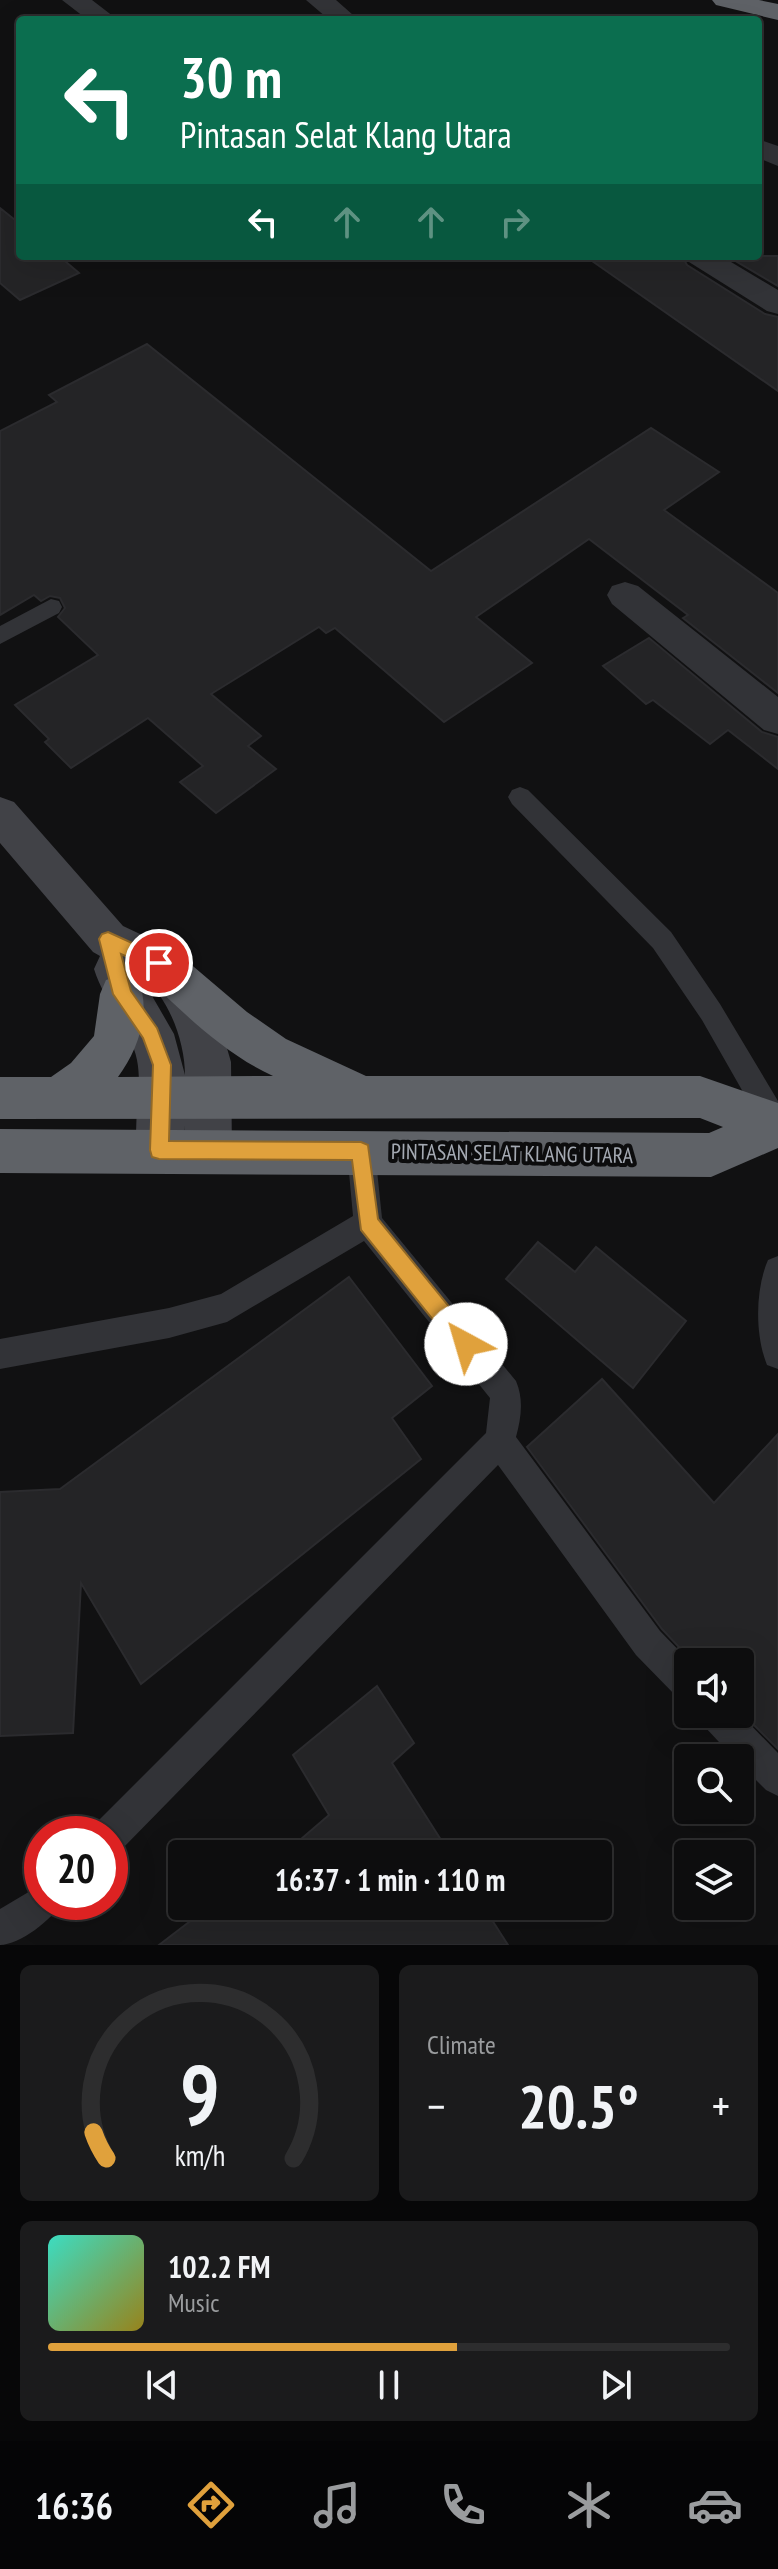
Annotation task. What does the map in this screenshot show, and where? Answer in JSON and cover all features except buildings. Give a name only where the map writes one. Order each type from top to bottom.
[{"type":"highway","points":[[725,0],[778,12]]},
{"type":"highway","points":[[159,963],[231,1026],[270,1053],[364,1095]]},
{"type":"highway","points":[[59,1097],[86,1081],[109,1056],[123,1016],[122,994]]},
{"type":"highway","points":[[0,1098],[364,1095],[700,1097],[777,1125]]},
{"type":"highway","name":"PINTASAN SELAT KLANG UTARA","points":[[0,1151],[711,1155],[777,1125]]},
{"type":"street","points":[[75,0],[99,16]]},
{"type":"street","points":[[319,0],[339,16]]},
{"type":"street","points":[[706,260],[778,304]]},
{"type":"street","points":[[625,595],[778,719]]},
{"type":"street","points":[[0,814],[108,939],[159,963],[184,998],[198,1024],[208,1062],[208,1152]]},
{"type":"street","points":[[108,939],[122,994],[151,1034],[162,1065],[159,1150]]},
{"type":"lane","points":[[0,636],[51,607]]},
{"type":"lane","points":[[520,797],[662,940],[711,1012],[777,1125]]},
{"type":"lane","points":[[128,1817],[500,1441],[506,1414],[505,1392],[368,1223],[361,1151]]},
{"type":"lane","points":[[0,1354],[169,1323],[227,1307],[368,1223]]},
{"type":"lane","points":[[778,1270],[775,1279],[778,1354]]},
{"type":"lane","points":[[500,1441],[648,1643],[674,1670]]},
{"type":"lane","points":[[730,1728],[778,1778]]},
{"type":"lane","points":[[0,1930],[24,1914]]},
{"type":"route","points":[[159,963],[108,939],[122,994],[151,1034],[162,1065],[159,1150],[361,1151],[368,1223],[466,1344]]}]
